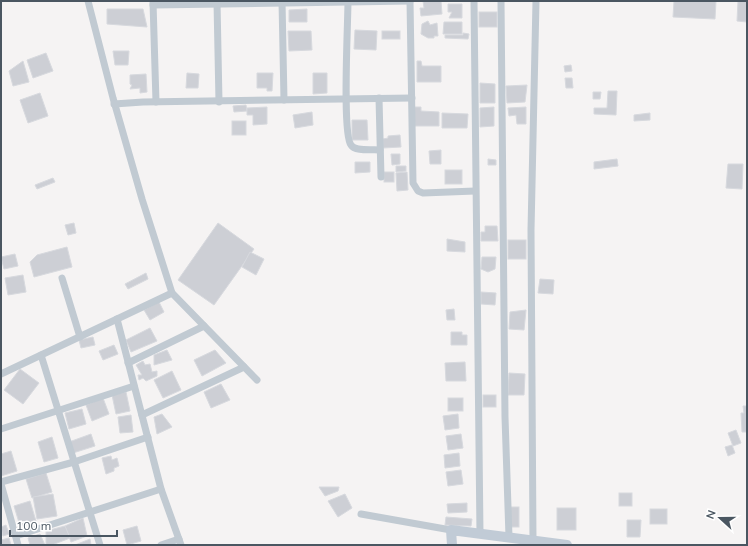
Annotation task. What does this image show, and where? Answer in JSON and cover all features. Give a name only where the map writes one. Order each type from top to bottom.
[{"type":"street","points":[[88,1],[114,104],[172,293],[257,380]]},
{"type":"street","points":[[156,102],[153,3],[410,1],[413,168],[415,188],[423,193],[475,192]]},
{"type":"street","points":[[474,1],[480,534]]},
{"type":"street","points":[[501,1],[505,417],[509,537]]},
{"type":"street","points":[[533,540],[531,238],[536,1]]},
{"type":"street","points":[[282,2],[284,100]]},
{"type":"street","points":[[348,2],[346,99],[348,138],[350,145],[354,148],[380,150]]},
{"type":"street","points":[[217,3],[219,102]]},
{"type":"street","points":[[379,98],[381,177]]},
{"type":"street","points":[[114,104],[412,98]]},
{"type":"street","points":[[62,278],[80,337]]},
{"type":"street","points":[[1,374],[172,293]]},
{"type":"street","points":[[117,319],[161,489],[180,542],[161,545]]},
{"type":"street","points":[[128,363],[204,326]]},
{"type":"street","points":[[41,356],[100,545]]},
{"type":"street","points":[[142,415],[244,367]]},
{"type":"street","points":[[1,428],[134,386]]},
{"type":"street","points":[[18,545],[1,483],[74,462],[148,437]]},
{"type":"street","points":[[16,536],[161,489]]},
{"type":"street","points":[[361,514],[452,530],[567,545]]},
{"type":"street","points":[[452,530],[452,545]]},
{"type":"building","points":[[423,1],[441,1],[442,14],[421,16],[420,8],[424,8]]},
{"type":"building","points":[[674,1],[716,1],[715,19],[673,17]]},
{"type":"building","points":[[738,1],[747,1],[747,22],[737,21]]},
{"type":"building","points":[[448,4],[462,4],[462,18],[449,18],[452,12],[448,12]]},
{"type":"building","points":[[107,9],[143,9],[147,27],[107,24]]},
{"type":"building","points":[[307,9],[307,22],[289,22],[289,10]]},
{"type":"building","points":[[479,12],[497,12],[497,27],[479,27]]},
{"type":"building","points":[[428,21],[430,25],[437,23],[438,36],[434,36],[434,38],[428,38],[421,34],[422,24]]},
{"type":"building","points":[[444,22],[462,22],[462,34],[443,34]]},
{"type":"building","points":[[355,30],[377,31],[376,50],[354,49]]},
{"type":"building","points":[[288,31],[311,31],[312,50],[289,51]]},
{"type":"building","points":[[382,31],[400,31],[400,39],[382,39]]},
{"type":"building","points":[[463,33],[469,34],[468,39],[445,38],[445,35],[463,35]]},
{"type":"building","points":[[113,51],[129,51],[128,65],[115,65]]},
{"type":"building","points":[[46,53],[53,71],[33,78],[27,60]]},
{"type":"building","points":[[23,61],[29,82],[13,86],[9,71]]},
{"type":"building","points":[[417,61],[421,61],[422,66],[441,66],[441,82],[417,82]]},
{"type":"building","points":[[571,65],[572,71],[565,72],[564,66]]},
{"type":"building","points":[[187,73],[199,74],[198,88],[186,88]]},
{"type":"building","points":[[257,73],[273,73],[272,91],[267,91],[267,88],[257,88]]},
{"type":"building","points":[[313,73],[327,73],[327,93],[313,94]]},
{"type":"building","points":[[146,74],[147,92],[140,93],[140,88],[130,89],[132,85],[130,84],[130,75]]},
{"type":"building","points":[[565,78],[572,78],[573,88],[566,88]]},
{"type":"building","points":[[480,83],[495,84],[495,103],[480,103]]},
{"type":"building","points":[[527,85],[525,102],[507,103],[506,86]]},
{"type":"building","points":[[608,91],[617,91],[616,115],[594,114],[594,108],[607,108]]},
{"type":"building","points":[[593,92],[601,92],[600,99],[593,99]]},
{"type":"building","points":[[40,93],[48,116],[28,123],[20,100]]},
{"type":"building","points":[[246,105],[247,111],[234,112],[233,106]]},
{"type":"building","points":[[267,107],[267,124],[253,125],[253,115],[247,115],[247,108]]},
{"type":"building","points":[[414,107],[421,107],[421,111],[439,112],[439,126],[413,126]]},
{"type":"building","points":[[494,107],[494,126],[480,127],[480,108]]},
{"type":"building","points":[[526,107],[526,124],[517,124],[516,115],[509,116],[508,108]]},
{"type":"building","points":[[312,112],[313,125],[295,128],[293,115]]},
{"type":"building","points":[[442,113],[468,114],[467,128],[442,128]]},
{"type":"building","points":[[650,113],[650,120],[634,121],[634,115]]},
{"type":"building","points":[[352,120],[367,120],[368,140],[352,140]]},
{"type":"building","points":[[232,121],[246,121],[246,135],[232,135]]},
{"type":"building","points":[[400,135],[401,147],[383,148],[383,139],[388,138],[388,136]]},
{"type":"building","points":[[441,150],[441,164],[430,164],[429,151]]},
{"type":"building","points":[[391,154],[400,154],[400,164],[392,165]]},
{"type":"building","points":[[488,159],[496,160],[496,165],[488,165]]},
{"type":"building","points":[[617,159],[618,166],[594,169],[594,162]]},
{"type":"building","points":[[355,162],[370,162],[370,172],[355,173]]},
{"type":"building","points":[[728,164],[743,164],[742,189],[726,188]]},
{"type":"building","points":[[396,166],[406,166],[406,171],[396,172]]},
{"type":"building","points":[[445,170],[462,170],[462,184],[445,184]]},
{"type":"building","points":[[384,172],[394,172],[394,182],[384,182]]},
{"type":"building","points":[[407,172],[408,190],[397,191],[396,173]]},
{"type":"building","points":[[53,178],[55,182],[37,189],[35,185]]},
{"type":"building","points":[[74,223],[76,233],[68,235],[65,225]]},
{"type":"building","points":[[218,223],[254,249],[214,305],[178,280]]},
{"type":"building","points":[[485,226],[497,226],[498,241],[481,241],[481,232],[485,232]]},
{"type":"building","points":[[447,239],[465,242],[465,252],[447,251]]},
{"type":"building","points":[[508,240],[526,240],[526,259],[508,259]]},
{"type":"building","points":[[67,247],[72,267],[34,277],[30,262],[37,255]]},
{"type":"building","points":[[250,252],[264,259],[256,275],[242,267]]},
{"type":"building","points":[[15,254],[18,266],[4,269],[1,257]]},
{"type":"building","points":[[482,257],[496,257],[495,269],[488,272],[481,269]]},
{"type":"building","points":[[146,273],[148,279],[128,289],[125,284]]},
{"type":"building","points":[[23,275],[26,292],[8,295],[5,278]]},
{"type":"building","points":[[540,279],[554,280],[553,294],[538,293]]},
{"type":"building","points":[[481,292],[496,293],[495,305],[481,304]]},
{"type":"building","points":[[159,302],[164,312],[150,320],[144,310]]},
{"type":"building","points":[[454,309],[455,320],[447,320],[446,310]]},
{"type":"building","points":[[526,310],[524,330],[509,329],[510,312]]},
{"type":"building","points":[[150,328],[157,341],[131,352],[126,340]]},
{"type":"building","points":[[451,332],[462,332],[462,335],[467,335],[467,345],[451,345]]},
{"type":"building","points":[[93,337],[95,345],[81,348],[79,340]]},
{"type":"building","points":[[114,345],[118,354],[103,360],[99,351]]},
{"type":"building","points":[[167,350],[172,360],[154,365],[154,355]]},
{"type":"building","points":[[215,350],[226,363],[202,376],[194,360]]},
{"type":"building","points":[[143,361],[145,365],[150,364],[152,372],[157,371],[157,376],[146,381],[143,378],[139,380],[138,375],[142,375],[136,365]]},
{"type":"building","points":[[465,362],[466,381],[446,381],[445,363]]},
{"type":"building","points":[[20,369],[39,383],[23,404],[4,390]]},
{"type":"building","points":[[172,371],[181,390],[163,398],[154,380]]},
{"type":"building","points":[[509,373],[525,374],[524,395],[508,395]]},
{"type":"building","points":[[221,384],[230,400],[211,408],[204,392]]},
{"type":"building","points":[[126,392],[130,411],[116,414],[112,395]]},
{"type":"building","points":[[483,395],[496,395],[496,407],[483,407]]},
{"type":"building","points":[[103,398],[109,414],[92,421],[86,405]]},
{"type":"building","points":[[448,398],[463,398],[463,411],[448,411]]},
{"type":"building","points":[[743,406],[747,406],[747,432],[742,432],[741,413],[744,413]]},
{"type":"building","points":[[82,409],[86,424],[69,429],[65,413]]},
{"type":"building","points":[[162,414],[172,427],[157,434],[154,417]]},
{"type":"building","points":[[458,414],[459,428],[445,430],[443,416]]},
{"type":"building","points":[[131,415],[133,432],[120,433],[118,417]]},
{"type":"building","points":[[736,430],[741,443],[733,446],[728,433]]},
{"type":"building","points":[[91,434],[95,446],[73,453],[69,442]]},
{"type":"building","points":[[461,434],[463,448],[448,450],[446,436]]},
{"type":"building","points":[[52,437],[58,458],[44,462],[38,442]]},
{"type":"building","points":[[732,445],[735,453],[728,456],[725,447]]},
{"type":"building","points":[[11,451],[17,471],[1,476],[1,454]]},
{"type":"building","points":[[459,453],[460,466],[445,468],[444,455]]},
{"type":"building","points":[[111,456],[112,460],[117,458],[119,466],[114,468],[114,471],[106,474],[102,458]]},
{"type":"building","points":[[461,470],[463,484],[448,486],[446,472]]},
{"type":"building","points":[[46,473],[52,492],[32,498],[26,479]]},
{"type":"building","points":[[319,487],[339,487],[338,491],[325,496]]},
{"type":"building","points":[[619,493],[632,493],[632,506],[619,506]]},
{"type":"building","points":[[53,494],[57,516],[37,519],[33,497]]},
{"type":"building","points":[[345,494],[352,508],[338,517],[328,501]]},
{"type":"building","points":[[30,501],[36,521],[20,526],[14,506]]},
{"type":"building","points":[[467,503],[467,512],[448,513],[447,504]]},
{"type":"building","points":[[510,507],[519,507],[519,527],[510,527]]},
{"type":"building","points":[[557,508],[576,508],[576,530],[557,530]]},
{"type":"building","points":[[650,509],[667,509],[667,524],[650,524]]},
{"type":"building","points":[[446,517],[472,519],[471,526],[445,525]]},
{"type":"building","points":[[83,518],[87,536],[71,542],[65,526]]},
{"type":"building","points":[[627,520],[641,520],[640,537],[627,537]]},
{"type":"building","points":[[6,525],[9,534],[3,536],[1,527]]},
{"type":"building","points":[[65,526],[70,538],[52,545],[46,545],[46,531]]},
{"type":"building","points":[[137,526],[141,541],[127,545],[123,530]]},
{"type":"building","points":[[40,534],[45,545],[30,545],[28,538]]},
{"type":"building","points":[[9,538],[11,545],[1,545],[1,540]]},
{"type":"building","points":[[90,539],[91,545],[75,545]]}]
